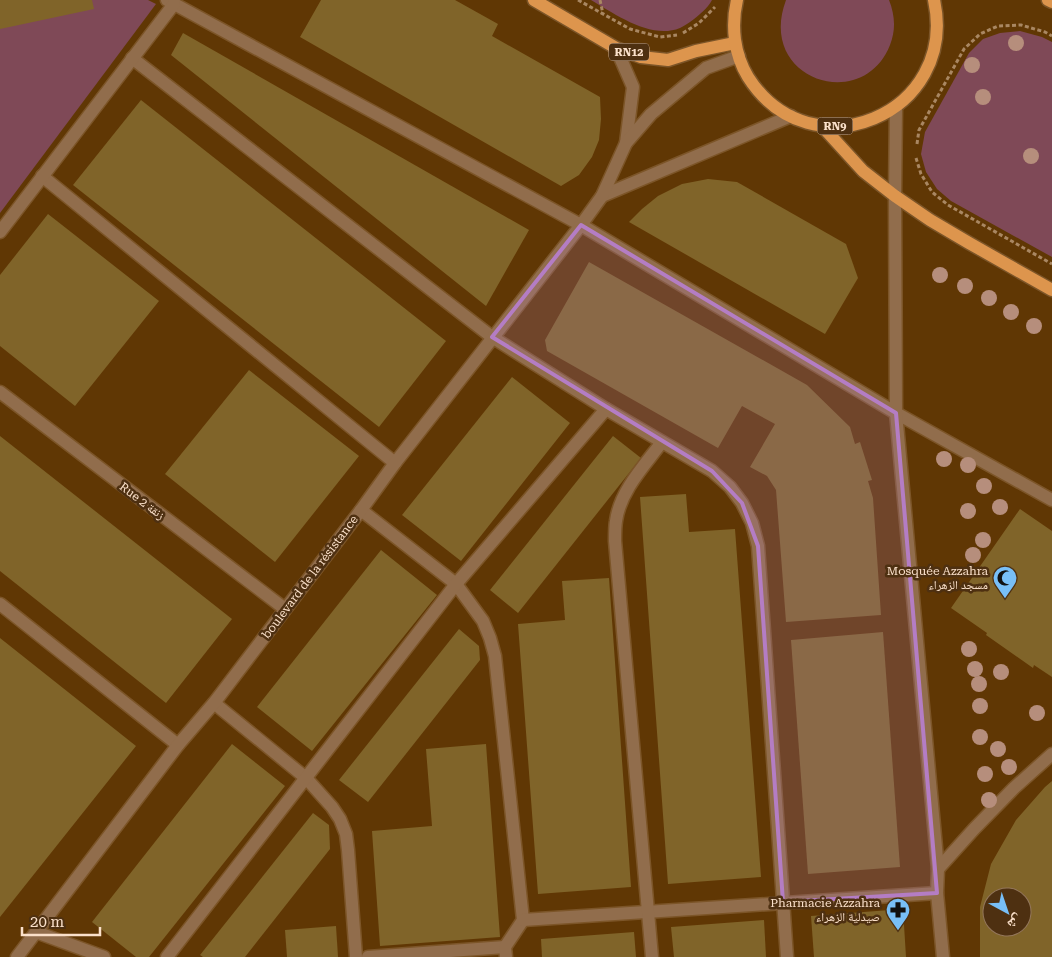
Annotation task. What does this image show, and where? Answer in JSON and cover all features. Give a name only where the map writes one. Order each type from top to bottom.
[{"type":"main road","name":"RN12","points":[[534,0],[616,48],[641,56],[668,60],[696,51],[735,43]]},
{"type":"main road","name":"RN9","points":[[736,0],[734,18],[735,43],[745,72],[770,103],[791,116],[821,126],[844,126],[875,118],[896,106],[908,96],[930,64],[938,25],[934,0]]},
{"type":"main road","points":[[1048,0],[1052,2]]},
{"type":"main road","name":"RN9","points":[[821,126],[863,171],[895,196],[968,243],[1052,290]]},
{"type":"street","points":[[0,232],[132,58],[171,2],[581,225],[896,413],[1052,500]]},
{"type":"street","points":[[616,48],[633,87],[626,143]]},
{"type":"street","points":[[626,143],[650,114],[706,68],[739,56]]},
{"type":"street","points":[[132,58],[492,337],[606,409],[712,471],[730,487],[742,503],[752,523],[758,546],[787,957]]},
{"type":"street","points":[[896,106],[896,413],[938,869],[937,893],[943,957]]},
{"type":"street","points":[[602,196],[791,116]]},
{"type":"street","name":"boulevard de la résistance","points":[[17,957],[178,745],[214,703],[361,510],[394,463],[581,225],[602,196],[626,143]]},
{"type":"street","points":[[42,176],[394,463]]},
{"type":"street","name":"Rue 2 زنقة","points":[[0,392],[285,609]]},
{"type":"street","points":[[167,957],[456,584],[606,409]]},
{"type":"street","points":[[652,957],[615,541],[616,521],[621,502],[631,484],[662,442]]},
{"type":"street","points":[[361,510],[456,584],[483,621],[490,638],[495,656],[523,920],[505,952],[368,957]]},
{"type":"street","points":[[0,604],[178,745]]},
{"type":"street","points":[[214,703],[306,778],[332,807],[340,820],[346,834],[348,850],[356,957]]},
{"type":"street","points":[[938,869],[1014,788],[1052,754]]},
{"type":"street","points":[[523,920],[937,893]]},
{"type":"street","points":[[36,932],[104,957]]},
{"type":"path","points":[[578,0],[630,29],[660,37],[682,34],[699,23],[719,0]]},
{"type":"path","points":[[600,0],[603,14]]},
{"type":"path","points":[[917,146],[919,130],[964,49],[980,34],[998,26],[1021,25],[1052,36]]},
{"type":"path","points":[[915,154],[921,174],[932,192],[942,201],[1052,264]]},
{"type":"highlighted area","points":[[581,225],[896,413],[937,893],[783,902],[758,546],[742,503],[712,471],[492,337]]},
{"type":"shaded area","points":[[0,0],[148,0],[156,4],[0,213]]},
{"type":"shaded area","points":[[591,0],[712,0],[699,15],[680,28],[669,31],[657,31],[634,24]]},
{"type":"shaded area","points":[[786,0],[889,0],[894,22],[890,45],[877,66],[858,78],[837,82],[817,78],[799,68],[786,50],[781,28]]},
{"type":"shaded area","points":[[1020,31],[1052,42],[1052,257],[951,201],[937,189],[926,172],[921,154],[925,132],[969,53],[983,39],[1000,33]]},
{"type":"building","points":[[0,0],[92,0],[94,9],[0,29]]},
{"type":"building","points":[[321,0],[455,0],[498,24],[492,36],[600,97],[601,119],[599,140],[592,157],[579,175],[561,186],[300,37]]},
{"type":"building","points":[[183,33],[529,230],[486,306],[171,55]]},
{"type":"building","points":[[141,100],[446,341],[379,427],[73,185]]},
{"type":"building","points":[[708,179],[737,182],[846,244],[858,278],[825,334],[629,222],[658,196],[682,184]]},
{"type":"building","points":[[48,214],[159,301],[75,406],[0,346],[0,275]]},
{"type":"building","points":[[589,262],[807,385],[850,427],[855,444],[860,442],[872,480],[868,481],[873,498],[881,615],[786,622],[776,490],[767,476],[750,467],[775,424],[742,406],[718,448],[547,351],[545,340]]},
{"type":"building","points":[[249,370],[359,456],[275,562],[165,474]]},
{"type":"building","points":[[512,377],[570,423],[461,561],[402,515]]},
{"type":"building","points":[[0,436],[232,619],[166,703],[0,571]]},
{"type":"building","points":[[613,436],[641,458],[518,613],[490,590]]},
{"type":"building","points":[[686,494],[689,532],[735,529],[761,877],[668,884],[640,497]]},
{"type":"building","name":"Mosquée Azzahra مسجد الزهراء","points":[[1020,509],[1052,531],[1052,677],[1034,665],[1033,668],[951,608]]},
{"type":"building","points":[[381,550],[437,595],[312,751],[257,707]]},
{"type":"building","points":[[609,578],[631,887],[538,894],[518,624],[565,620],[562,581]]},
{"type":"building","points":[[459,629],[479,646],[480,660],[368,802],[339,780]]},
{"type":"building","points":[[883,632],[900,867],[808,874],[791,640]]},
{"type":"building","points":[[0,638],[136,746],[0,917]]},
{"type":"building","points":[[232,744],[285,786],[149,957],[136,957],[92,922]]},
{"type":"building","points":[[486,744],[500,937],[380,946],[372,831],[432,826],[426,749]]},
{"type":"building","points":[[1052,781],[1052,957],[980,957],[980,907],[982,899],[982,937],[1032,937],[1032,887],[985,887],[991,864],[1016,820]]},
{"type":"building","points":[[313,813],[329,825],[330,849],[245,957],[203,957],[200,955]]},
{"type":"building","points":[[903,909],[906,957],[814,957],[811,916]]},
{"type":"building","points":[[764,920],[766,957],[674,957],[671,927]]},
{"type":"building","points":[[336,926],[338,957],[287,957],[285,930]]},
{"type":"building","points":[[634,932],[636,957],[542,957],[541,939]]},
{"type":"place","name":"Mosquée Azzahra مسجد الزهراء","points":[[1005,599]]},
{"type":"place","name":"Pharmacie Azzahra صيدلية الزهراء","points":[[898,931]]}]
